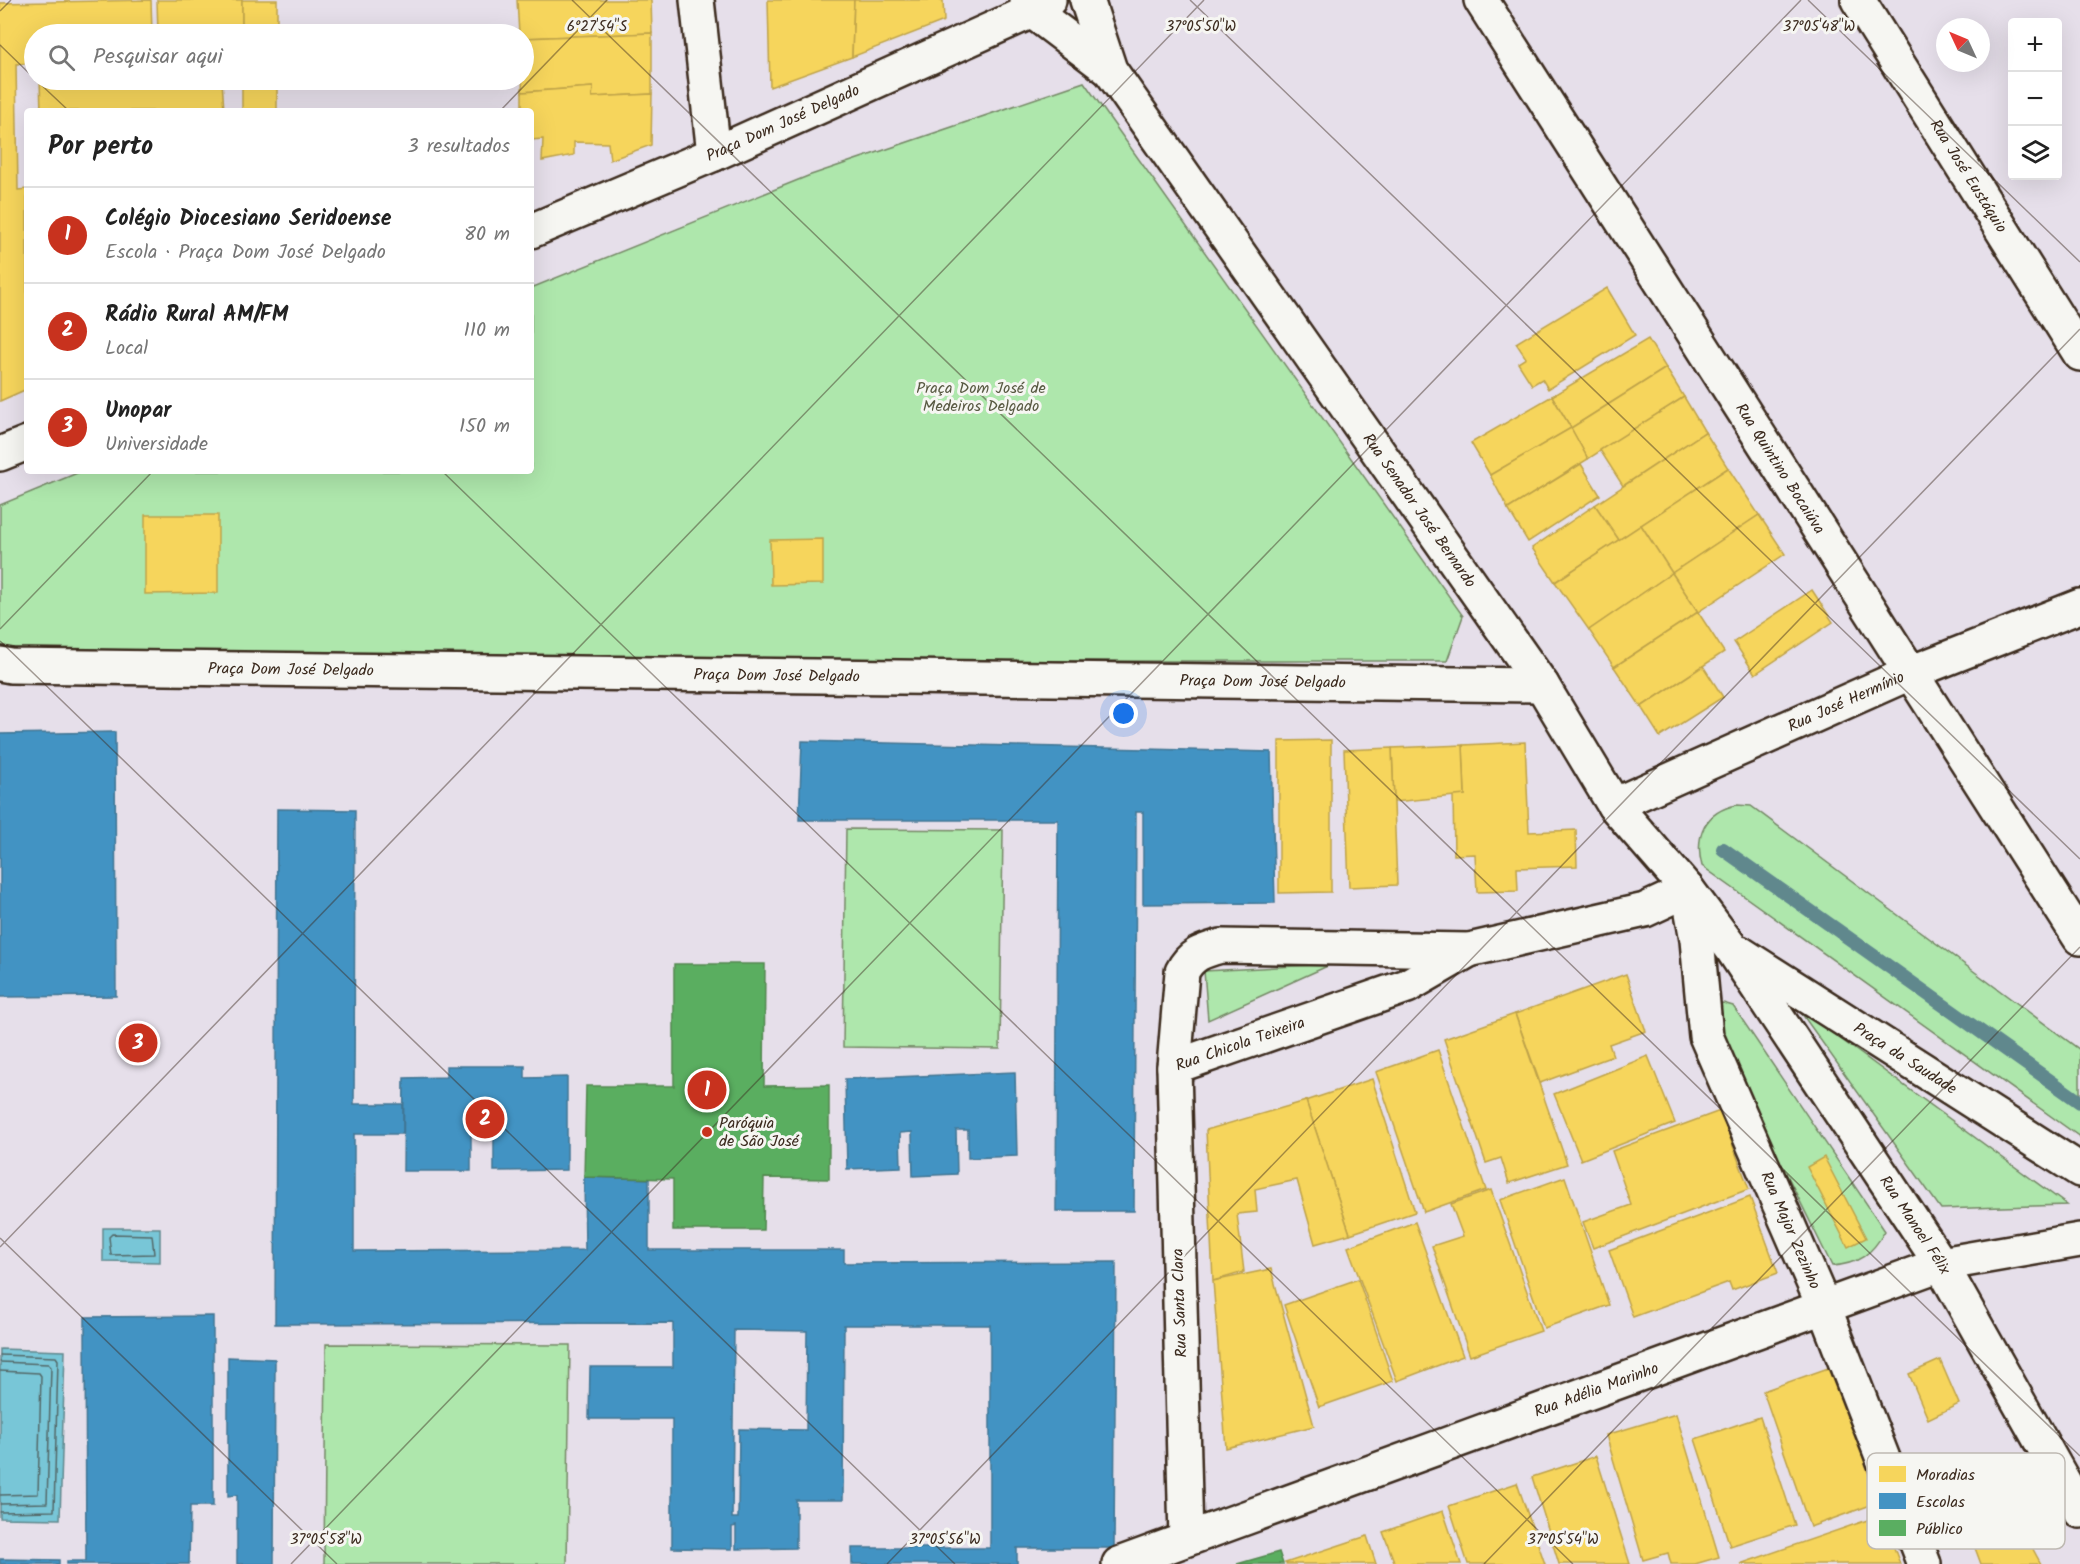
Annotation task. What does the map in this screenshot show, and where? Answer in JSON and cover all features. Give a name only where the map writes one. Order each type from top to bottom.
[{"type":"street","points":[[697,0],[714,154]]},
{"type":"street","name":"Rua Senador José Bernardo","points":[[1087,0],[1110,70]]},
{"type":"street","name":"Rua Quintino Bocaiúva","points":[[1481,0],[2080,938]]},
{"type":"street","name":"Rua José Eustáquio","points":[[1858,0],[2077,334]]},
{"type":"street","name":"Praça Dom José Delgado","points":[[534,230],[714,154],[1036,4]]},
{"type":"street","name":"Rua Senador José Bernardo","points":[[1036,4],[1110,70],[1542,685],[1614,805],[1688,891],[1732,949]]},
{"type":"street","points":[[0,454],[24,443]]},
{"type":"street","name":"Rua José Hermínio","points":[[1614,805],[1910,673],[2080,606]]},
{"type":"street","name":"Praça Dom José Delgado","points":[[4,667],[1542,685]]},
{"type":"street","name":"Rua Chicola Teixeira","points":[[1469,950],[1407,986],[1174,1067],[1182,972],[1188,959],[1202,951],[1221,946],[1469,950],[1645,910],[1688,891]]},
{"type":"street","name":"Rua Major Zezinho","points":[[1688,891],[1697,940],[1707,1036],[1824,1307],[1881,1453]]},
{"type":"street","name":"Praça da Saudade","points":[[1732,949],[2080,1170]]},
{"type":"street","name":"Rua Manoel Félix","points":[[1732,949],[1941,1264],[2047,1453]]},
{"type":"street","name":"Rua Santa Clara","points":[[1174,1067],[1186,1539]]},
{"type":"street","name":"Rua Adélia Marinho","points":[[1119,1564],[1941,1264],[2080,1240]]},
{"type":"street","name":"Rua Manoel Félix","points":[[2065,1484],[2080,1511]]},
{"type":"street","name":"Rua Major Zezinho","points":[[1918,1549],[1924,1564]]},
{"type":"green space","name":"Praça Dom José de Medeiros Delgado","points":[[1084,82],[1463,616],[1447,661],[0,661],[0,505],[75,474],[534,474],[534,287],[808,176]]},
{"type":"green space","points":[[1737,805],[1751,806],[2080,1050],[2080,1137],[1702,866],[1700,845],[1705,826],[1717,813]]},
{"type":"green space","points":[[846,829],[1003,830],[1000,1049],[843,1047]]},
{"type":"green space","points":[[1332,964],[1208,1020],[1204,971]]},
{"type":"green space","points":[[1723,1003],[1733,1006],[1885,1231],[1870,1252],[1857,1260],[1832,1266],[1710,1019],[1717,1005]]},
{"type":"green space","points":[[1797,1007],[2067,1205],[1941,1209]]},
{"type":"green space","points":[[326,1344],[570,1345],[567,1564],[324,1564]]},
{"type":"water","points":[[103,1228],[160,1228],[160,1262],[103,1261]]},
{"type":"water","points":[[0,1349],[65,1351],[60,1519],[0,1518]]},
{"type":"building: Moradias","points":[[151,0],[152,24],[24,24],[24,64],[16,64],[18,190],[24,189],[24,390],[0,401],[0,3]]},
{"type":"building: Moradias","points":[[157,0],[242,0],[242,24],[158,24]]},
{"type":"building: Moradias","points":[[242,0],[277,0],[277,24],[242,24]]},
{"type":"building: Moradias","points":[[517,0],[651,0],[652,33],[534,38],[534,24],[518,24]]},
{"type":"building: Moradias","points":[[768,0],[854,0],[852,57],[770,87]]},
{"type":"building: Moradias","points":[[854,0],[943,0],[944,21],[852,57]]},
{"type":"building: Moradias","points":[[652,33],[652,94],[592,97],[593,87],[522,92],[522,90],[534,90],[534,38]]},
{"type":"building: Moradias","points":[[593,87],[592,97],[652,94],[651,145],[610,160],[608,143],[574,142],[574,155],[542,161],[543,139],[534,140],[534,108],[522,108],[522,92]]},
{"type":"building: Moradias","points":[[40,90],[223,90],[224,108],[41,108]]},
{"type":"building: Moradias","points":[[242,90],[277,90],[277,108],[242,108]]},
{"type":"building: Moradias","points":[[1607,288],[1635,335],[1548,389],[1542,379],[1532,385],[1518,363],[1526,358],[1516,343]]},
{"type":"building: Moradias","points":[[1648,339],[1666,368],[1571,428],[1552,396]]},
{"type":"building: Moradias","points":[[1666,368],[1684,397],[1588,459],[1571,428]]},
{"type":"building: Moradias","points":[[1552,396],[1571,428],[1490,475],[1471,443]]},
{"type":"building: Moradias","points":[[1684,397],[1705,432],[1623,486],[1600,450]]},
{"type":"building: Moradias","points":[[1571,428],[1588,459],[1508,509],[1490,475]]},
{"type":"building: Moradias","points":[[1705,432],[1728,468],[1619,540],[1595,505]]},
{"type":"building: Moradias","points":[[1581,464],[1600,495],[1528,542],[1508,509]]},
{"type":"building: Moradias","points":[[1728,468],[1759,515],[1672,573],[1641,525]]},
{"type":"building: Moradias","points":[[1595,505],[1619,540],[1555,582],[1532,548]]},
{"type":"building: Moradias","points":[[145,515],[218,515],[218,593],[145,594]]},
{"type":"building: Moradias","points":[[1759,515],[1785,554],[1698,612],[1672,573]]},
{"type":"building: Moradias","points":[[1641,525],[1672,573],[1589,630],[1555,582]]},
{"type":"building: Moradias","points":[[823,539],[823,584],[771,585],[770,540]]},
{"type":"building: Moradias","points":[[1672,573],[1698,612],[1614,667],[1589,630]]},
{"type":"building: Moradias","points":[[1812,590],[1833,622],[1755,674],[1734,642]]},
{"type":"building: Moradias","points":[[1698,612],[1724,652],[1641,707],[1614,667]]},
{"type":"building: Moradias","points":[[1703,666],[1723,697],[1660,737],[1641,707]]},
{"type":"building: Moradias","points":[[1331,740],[1331,892],[1279,893],[1279,741]]},
{"type":"building: Moradias","points":[[1525,742],[1529,832],[1576,830],[1577,866],[1517,868],[1518,891],[1477,892],[1475,854],[1454,855],[1453,795],[1465,795],[1463,745]]},
{"type":"building: Moradias","points":[[1463,745],[1465,795],[1394,802],[1392,748]]},
{"type":"building: Moradias","points":[[1392,748],[1397,885],[1349,887],[1344,750]]},
{"type":"building: Moradias","points":[[1626,974],[1646,1031],[1609,1044],[1613,1056],[1540,1083],[1515,1014]]},
{"type":"building: Moradias","points":[[1515,1014],[1567,1164],[1509,1183],[1501,1158],[1486,1163],[1444,1039]]},
{"type":"building: Moradias","points":[[1438,1050],[1486,1190],[1424,1212],[1376,1072]]},
{"type":"building: Moradias","points":[[1648,1056],[1675,1123],[1581,1160],[1554,1094]]},
{"type":"building: Moradias","points":[[1372,1079],[1415,1212],[1350,1234],[1306,1101]]},
{"type":"building: Moradias","points":[[1306,1101],[1350,1234],[1315,1244],[1297,1180],[1255,1189],[1257,1212],[1237,1214],[1244,1272],[1213,1281],[1206,1130]]},
{"type":"building: Moradias","points":[[1720,1111],[1749,1189],[1593,1248],[1583,1222],[1631,1205],[1612,1151]]},
{"type":"building: Moradias","points":[[1824,1157],[1866,1238],[1848,1247],[1807,1167]]},
{"type":"building: Moradias","points":[[1565,1177],[1609,1305],[1544,1328],[1500,1200]]},
{"type":"building: Moradias","points":[[1491,1190],[1541,1331],[1470,1356],[1432,1246],[1463,1236],[1451,1204]]},
{"type":"building: Moradias","points":[[1750,1197],[1778,1273],[1732,1290],[1729,1282],[1633,1317],[1609,1250]]},
{"type":"building: Moradias","points":[[1415,1222],[1463,1356],[1397,1381],[1348,1247]]},
{"type":"building: Moradias","points":[[1271,1269],[1314,1426],[1226,1448],[1213,1281]]},
{"type":"building: Moradias","points":[[1358,1279],[1393,1381],[1319,1407],[1284,1305]]},
{"type":"building: Moradias","points":[[1940,1360],[1959,1404],[1928,1419],[1909,1374]]},
{"type":"building: Moradias","points":[[1831,1367],[1867,1468],[1867,1506],[1810,1527],[1763,1391]]},
{"type":"building: Moradias","points":[[1676,1414],[1719,1557],[1695,1564],[1671,1564],[1668,1553],[1643,1560],[1606,1435]]},
{"type":"building: Moradias","points":[[1760,1417],[1795,1525],[1730,1546],[1695,1439]]},
{"type":"building: Moradias","points":[[1596,1456],[1630,1564],[1559,1564],[1532,1477]]},
{"type":"building: Moradias","points":[[1517,1483],[1545,1564],[1468,1564],[1449,1506]]},
{"type":"building: Moradias","points":[[1443,1511],[1461,1564],[1395,1564],[1383,1532]]},
{"type":"building: Moradias","points":[[1867,1520],[1867,1549],[1894,1549],[1900,1564],[1740,1564]]},
{"type":"building: Moradias","points":[[1367,1536],[1376,1564],[1285,1563]]},
{"type":"building: Moradias","points":[[1975,1549],[2033,1549],[2041,1564],[1981,1564]]},
{"type":"building: Escolas","points":[[115,732],[116,996],[0,997],[0,734]]},
{"type":"building: Escolas","points":[[802,741],[1271,752],[1275,903],[1143,904],[1143,812],[1136,812],[1134,1211],[1056,1211],[1058,820],[799,820]]},
{"type":"building: Escolas","points":[[277,809],[355,810],[354,1104],[403,1104],[403,1134],[354,1134],[354,1251],[585,1250],[584,1177],[649,1179],[649,1250],[844,1250],[844,1263],[1116,1262],[1114,1548],[1017,1548],[1017,1564],[852,1564],[852,1548],[990,1548],[990,1325],[844,1325],[843,1500],[796,1500],[796,1548],[736,1549],[736,1526],[732,1527],[732,1549],[672,1548],[672,1419],[589,1419],[590,1367],[673,1367],[673,1323],[275,1324]],"holes":[[[734,1330],[807,1331],[806,1430],[739,1429],[738,1518],[732,1518]]]},
{"type":"building: Escolas","points":[[446,1066],[525,1066],[525,1078],[567,1077],[567,1170],[494,1171],[494,1134],[471,1134],[471,1171],[403,1171],[404,1078],[446,1077]]},
{"type":"building: Escolas","points":[[1015,1072],[1017,1156],[968,1158],[968,1130],[956,1130],[957,1174],[913,1176],[912,1132],[900,1133],[901,1167],[847,1169],[845,1079]]},
{"type":"building: Escolas","points":[[213,1316],[213,1506],[190,1506],[189,1564],[67,1564],[67,1561],[86,1561],[85,1317]]},
{"type":"building: Escolas","points":[[228,1357],[275,1359],[274,1564],[237,1564],[237,1495],[228,1496]]},
{"type":"building: Escolas","points":[[0,1559],[59,1560],[59,1564],[0,1564]]},
{"type":"building: Público","name":"Paróquia de São José","points":[[674,964],[765,964],[764,1086],[829,1085],[829,1179],[764,1178],[763,1230],[673,1230],[673,1179],[584,1177],[586,1086],[674,1086]]},
{"type":"building: Público","points":[[1279,1552],[1283,1564],[1237,1564]]},
{"type":"waterway","points":[[1723,849],[2080,1102]]},
{"type":"place","name":"Unopar","points":[[138,1043]]},
{"type":"place","name":"Colégio Diocesiano Seridoense","points":[[707,1090]]},
{"type":"place","name":"Rádio Rural AM/FM","points":[[485,1119]]},
{"type":"place","name":"Paróquia de São José","points":[[707,1132]]}]
